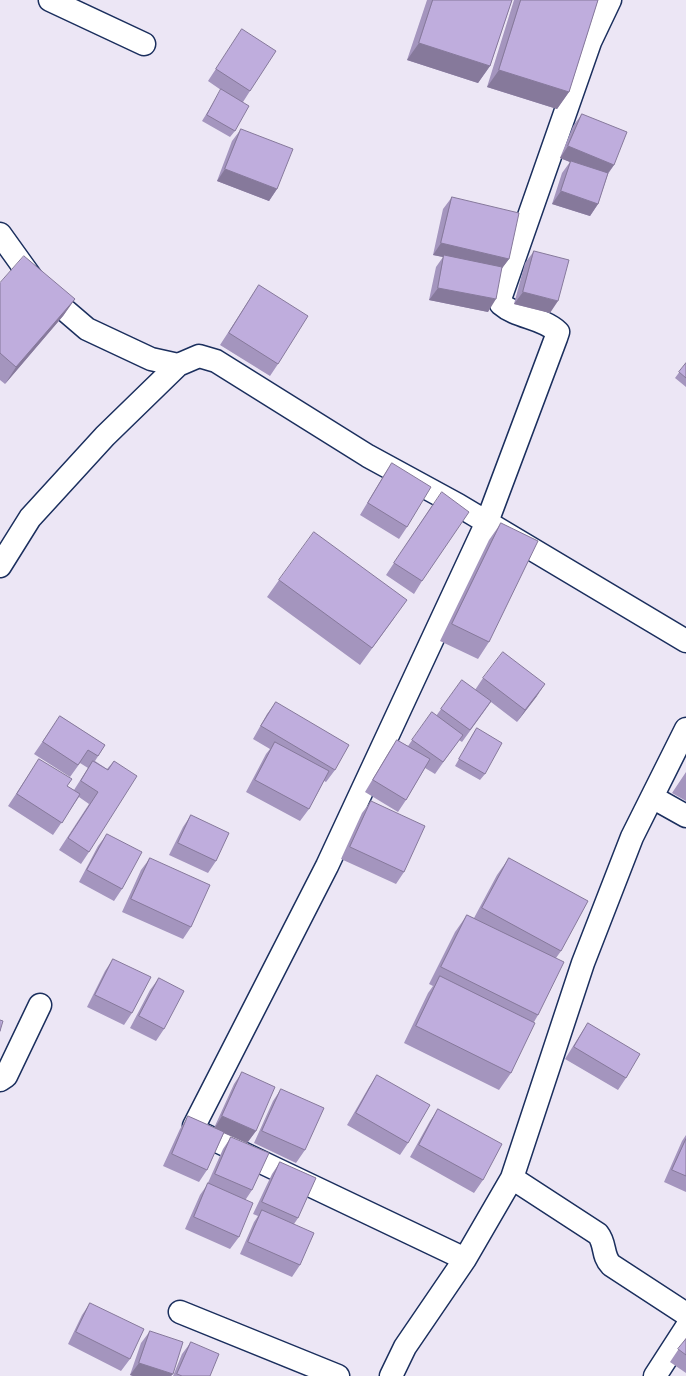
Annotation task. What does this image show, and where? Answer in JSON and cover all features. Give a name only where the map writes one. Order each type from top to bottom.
[{"type":"street","points":[[50,0],[144,44]]},
{"type":"street","points":[[465,1259],[196,1131],[194,1126],[327,866],[487,522],[558,332],[552,326],[507,310],[501,304],[501,296],[590,42],[610,0]]},
{"type":"street","points":[[0,234],[38,287],[87,329],[151,359],[178,365]]},
{"type":"street","points":[[0,566],[30,518],[105,436],[178,365],[199,356],[216,361],[368,456],[487,522],[686,641]]},
{"type":"street","points":[[391,1376],[405,1347],[465,1259],[512,1178],[583,963],[632,837],[686,729]]},
{"type":"street","points":[[652,796],[686,816]]},
{"type":"street","points":[[0,1080],[6,1076],[40,1005]]},
{"type":"street","points":[[512,1178],[598,1234],[603,1244],[605,1260],[686,1314]]},
{"type":"street","points":[[180,1312],[338,1376]]},
{"type":"street","points":[[655,1376],[686,1328]]},
{"type":"building","points":[[433,0],[512,0],[490,66],[419,43]]},
{"type":"building","points":[[521,0],[598,0],[569,92],[499,70]]},
{"type":"building","points":[[242,29],[276,51],[250,91],[216,69]]},
{"type":"building","points":[[221,89],[249,106],[235,131],[207,115]]},
{"type":"building","points":[[582,114],[627,132],[614,165],[568,146]]},
{"type":"building","points":[[241,129],[293,149],[277,189],[225,169]]},
{"type":"building","points":[[571,161],[608,173],[598,204],[561,191]]},
{"type":"building","points":[[452,197],[519,213],[509,259],[441,243]]},
{"type":"building","points":[[534,251],[569,260],[558,301],[523,292]]},
{"type":"building","points":[[444,255],[502,267],[496,299],[438,288]]},
{"type":"building","points":[[24,256],[75,299],[16,367],[0,353],[0,283]]},
{"type":"building","points":[[259,285],[308,316],[278,364],[229,333]]},
{"type":"building","points":[[686,363],[686,378],[679,372]]},
{"type":"building","points":[[392,463],[431,487],[407,527],[368,503]]},
{"type":"building","points":[[442,492],[469,512],[422,581],[394,563]]},
{"type":"building","points":[[501,523],[538,541],[489,642],[452,624]]},
{"type":"building","points":[[314,532],[407,600],[372,648],[279,580]]},
{"type":"building","points":[[503,652],[545,684],[525,710],[483,678]]},
{"type":"building","points":[[462,680],[491,701],[470,730],[441,709]]},
{"type":"building","points":[[276,702],[349,745],[335,770],[261,726]]},
{"type":"building","points":[[432,712],[463,735],[443,762],[412,740]]},
{"type":"building","points":[[60,716],[105,745],[98,756],[88,750],[78,765],[43,742]]},
{"type":"building","points":[[477,728],[502,743],[485,774],[459,759]]},
{"type":"building","points":[[397,740],[430,759],[406,800],[373,780]]},
{"type":"building","points":[[275,742],[329,771],[309,809],[255,780]]},
{"type":"building","points":[[39,759],[72,779],[67,786],[80,794],[62,823],[17,794]]},
{"type":"building","points":[[93,761],[108,770],[114,761],[137,776],[89,852],[68,838],[98,792],[81,781]]},
{"type":"building","points":[[371,801],[425,826],[404,872],[350,847]]},
{"type":"building","points":[[191,815],[229,833],[216,861],[178,843]]},
{"type":"building","points":[[107,834],[142,852],[122,889],[87,870]]},
{"type":"building","points":[[150,858],[210,885],[191,927],[131,899]]},
{"type":"building","points":[[509,858],[588,901],[561,951],[482,908]]},
{"type":"building","points":[[467,915],[564,962],[538,1015],[441,967]]},
{"type":"building","points":[[113,959],[151,977],[132,1013],[95,995]]},
{"type":"building","points":[[440,976],[535,1023],[511,1073],[416,1026]]},
{"type":"building","points":[[159,978],[184,991],[164,1029],[139,1016]]},
{"type":"building","points":[[0,1020],[3,1021],[0,1031]]},
{"type":"building","points":[[588,1023],[640,1054],[626,1078],[574,1047]]},
{"type":"building","points":[[242,1072],[275,1087],[256,1131],[222,1116]]},
{"type":"building","points":[[377,1075],[430,1105],[408,1143],[356,1113]]},
{"type":"building","points":[[281,1089],[324,1108],[305,1150],[262,1131]]},
{"type":"building","points":[[438,1109],[502,1144],[483,1180],[419,1145]]},
{"type":"building","points":[[188,1116],[224,1132],[207,1170],[172,1154]]},
{"type":"building","points":[[231,1137],[269,1153],[252,1190],[215,1174]]},
{"type":"building","points":[[686,1139],[686,1176],[672,1170]]},
{"type":"building","points":[[280,1162],[316,1178],[298,1218],[262,1202]]},
{"type":"building","points":[[208,1183],[253,1203],[239,1237],[194,1217]]},
{"type":"building","points":[[262,1210],[314,1233],[300,1265],[248,1242]]},
{"type":"building","points":[[90,1303],[144,1329],[130,1359],[76,1332]]},
{"type":"building","points":[[150,1331],[183,1342],[173,1374],[139,1363]]},
{"type":"building","points":[[686,1339],[686,1355],[678,1349]]},
{"type":"building","points":[[191,1342],[219,1354],[210,1376],[182,1376],[177,1374]]}]
